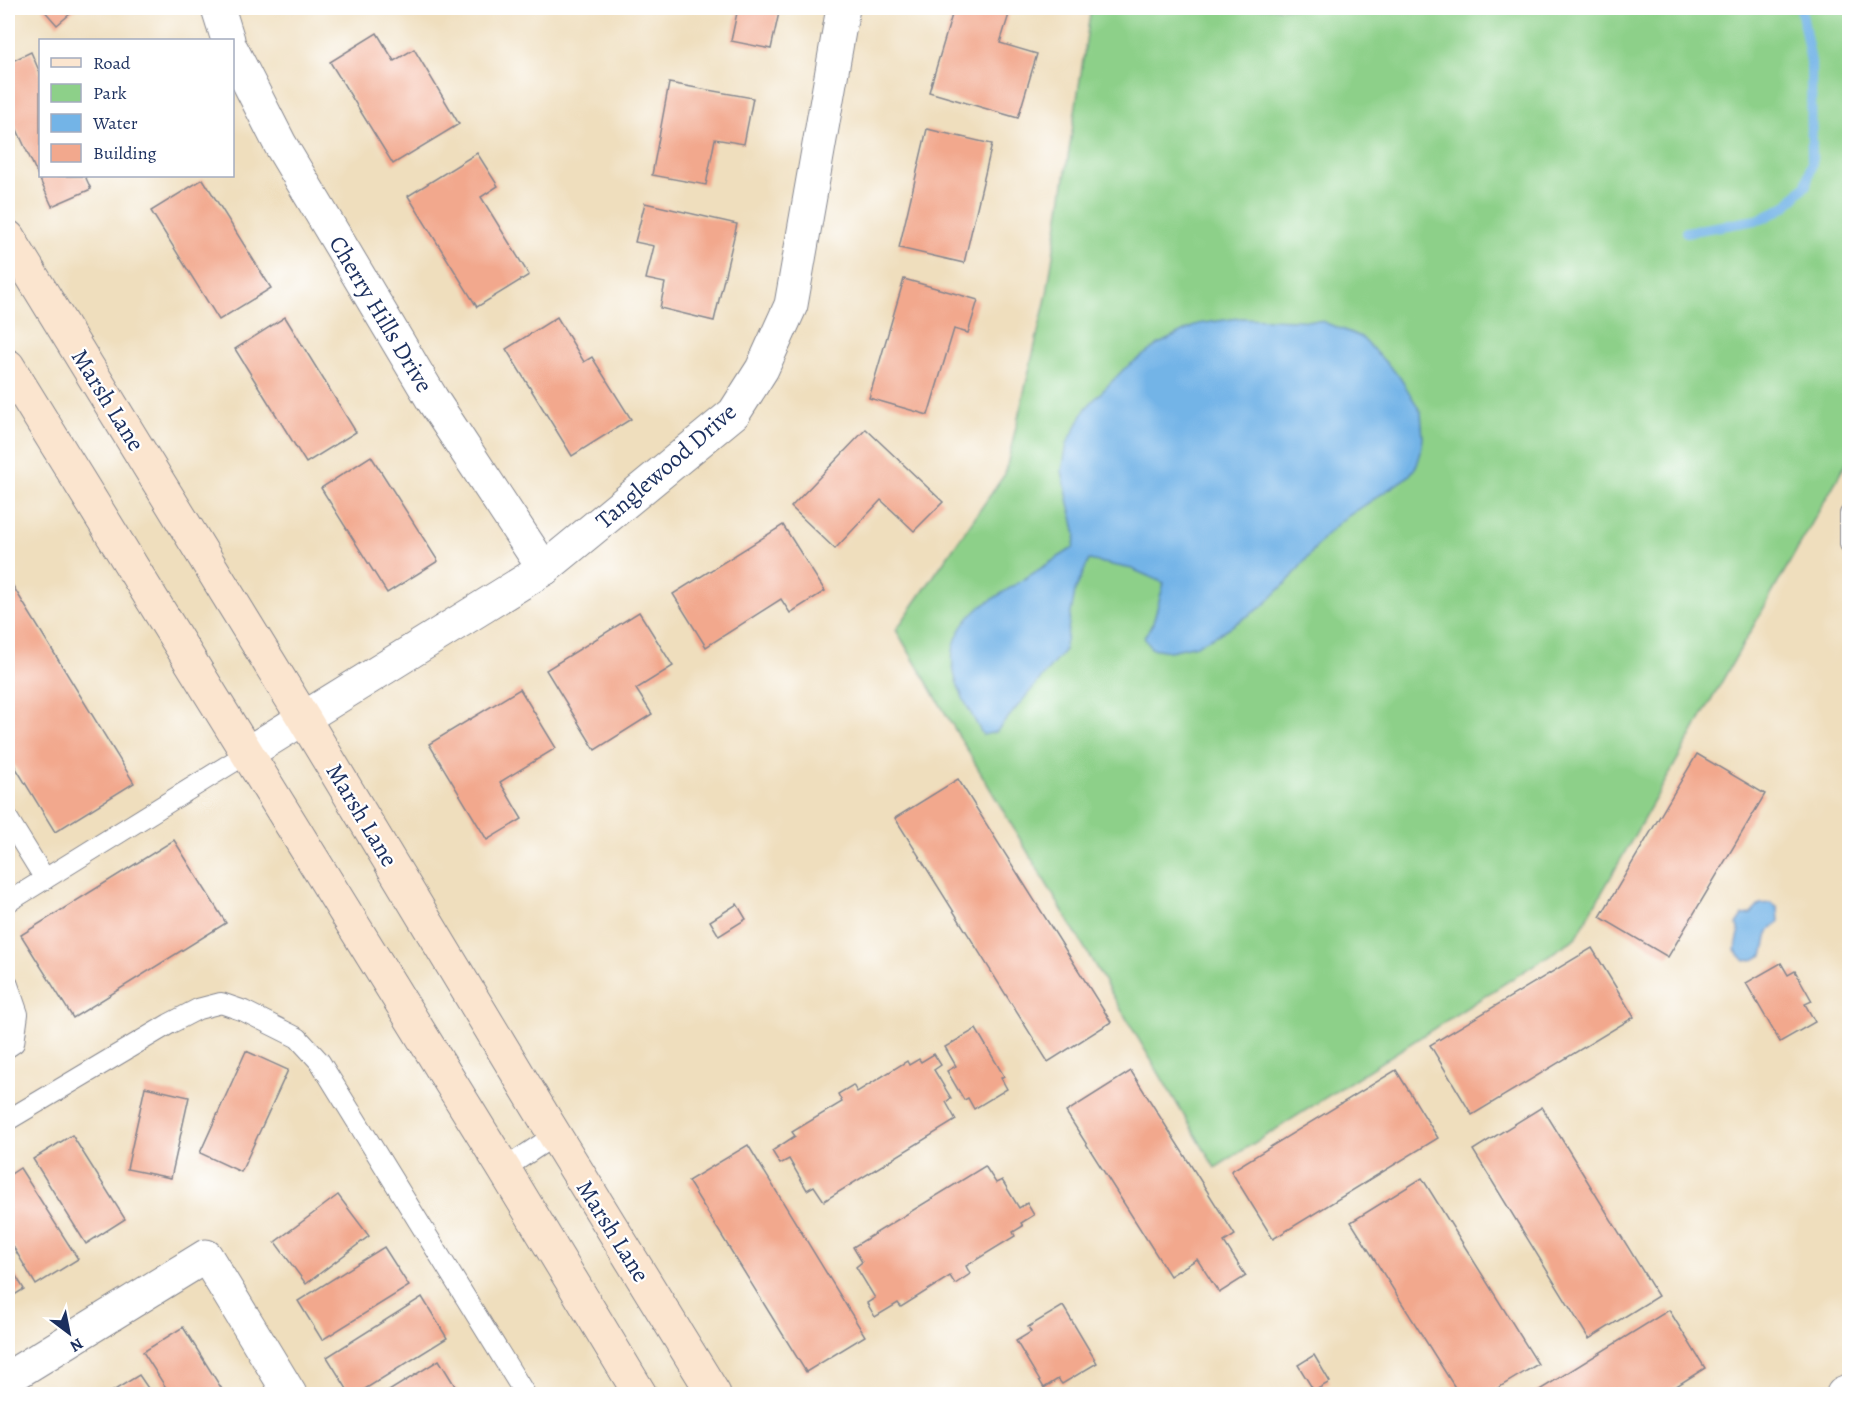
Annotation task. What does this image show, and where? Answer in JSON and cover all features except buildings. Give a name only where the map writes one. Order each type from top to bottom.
[{"type":"main road","name":"Marsh Lane","points":[[8,237],[304,719],[714,1395]]},
{"type":"main road","points":[[8,366],[504,1169],[640,1395]]},
{"type":"street","points":[[218,8],[228,39]]},
{"type":"street","name":"Tanglewood Drive","points":[[246,754],[544,569],[734,413],[762,369],[791,305],[843,8]]},
{"type":"street","name":"Cherry Hills Drive","points":[[234,54],[280,144],[426,388],[544,569]]},
{"type":"street","points":[[8,1378],[206,1256],[290,1395]]},
{"type":"street","points":[[1843,1395],[1850,1390]]},
{"type":"lane","points":[[1850,514],[1850,544]]},
{"type":"lane","points":[[8,902],[246,754]]},
{"type":"lane","points":[[8,819],[45,879]]},
{"type":"lane","points":[[8,986],[18,1014],[14,1043],[8,1047]]},
{"type":"lane","points":[[8,1120],[198,1009],[221,1003],[244,1011],[298,1038],[320,1062],[525,1395]]},
{"type":"lane","points":[[504,1169],[555,1135]]},
{"type":"green space","points":[[1091,8],[1849,8],[1849,458],[1576,938],[1215,1168],[896,630],[1005,474],[1047,294]]},
{"type":"water","points":[[1239,318],[1321,321],[1361,337],[1399,376],[1421,412],[1423,438],[1417,465],[1409,476],[1342,520],[1262,607],[1197,645],[1170,651],[1151,648],[1144,637],[1153,623],[1164,583],[1132,569],[1089,560],[1075,591],[1064,651],[996,732],[983,735],[965,701],[953,670],[956,639],[965,623],[980,607],[1073,548],[1076,535],[1062,471],[1067,444],[1086,408],[1124,369],[1159,344],[1198,324]]},
{"type":"water","points":[[1771,903],[1778,908],[1779,922],[1768,934],[1763,955],[1745,961],[1735,950],[1739,934],[1737,924],[1743,915],[1751,914],[1760,904]]},
{"type":"waterway","points":[[1686,232],[1762,219],[1786,206],[1806,185],[1812,163],[1811,62],[1801,8]]}]
